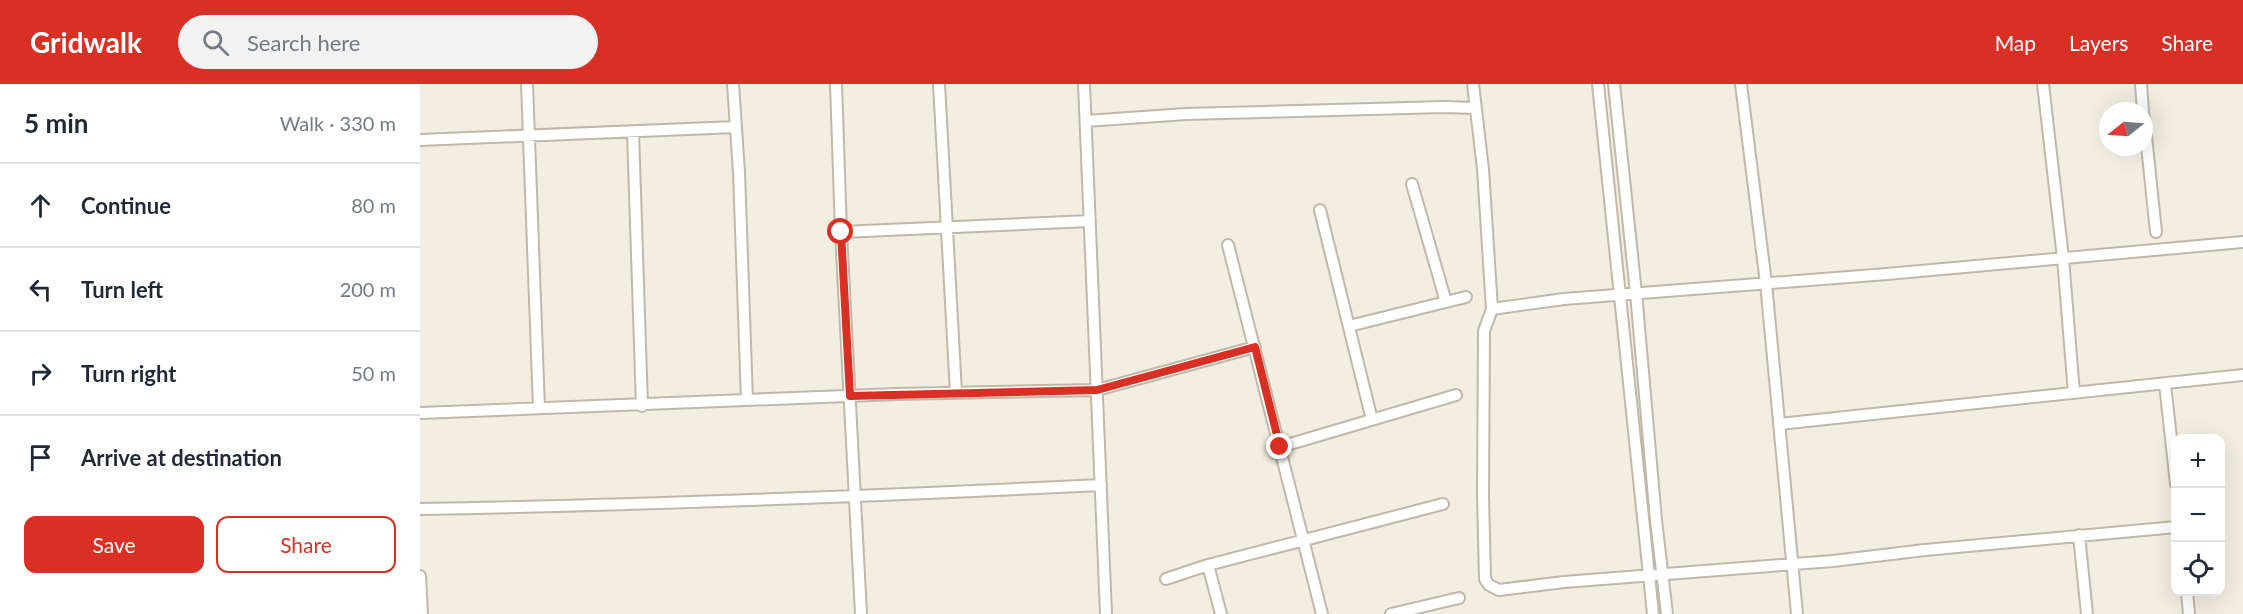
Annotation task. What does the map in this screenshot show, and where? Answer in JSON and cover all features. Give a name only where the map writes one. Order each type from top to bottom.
[{"type":"street","points":[[527,84],[539,408]]},
{"type":"street","points":[[734,84],[747,400]]},
{"type":"street","points":[[836,84],[841,232],[861,614]]},
{"type":"street","points":[[939,84],[956,393]]},
{"type":"street","points":[[1084,84],[1106,614]]},
{"type":"street","points":[[1473,84],[1483,169],[1492,309],[1484,331],[1483,496],[1485,579],[1489,585],[1499,590],[2171,527]]},
{"type":"street","points":[[1598,84],[1653,614]]},
{"type":"street","points":[[1614,84],[1667,614]]},
{"type":"street","points":[[1741,84],[1766,283],[1797,614]]},
{"type":"street","points":[[2043,84],[2063,258],[2074,393]]},
{"type":"street","points":[[2141,84],[2142,102]]},
{"type":"street","points":[[1086,121],[1186,114],[1444,106],[1475,108]]},
{"type":"street","points":[[420,140],[736,127]]},
{"type":"street","points":[[633,132],[642,406]]},
{"type":"street","points":[[2148,156],[2156,232]]},
{"type":"street","points":[[1412,184],[1446,302]]},
{"type":"street","points":[[1320,210],[1372,420]]},
{"type":"street","points":[[841,232],[1090,221]]},
{"type":"street","points":[[1492,309],[1620,294],[2243,242]]},
{"type":"street","points":[[1228,245],[1322,614]]},
{"type":"street","points":[[1349,326],[1466,297]]},
{"type":"street","points":[[420,413],[850,396],[1097,390],[1255,347]]},
{"type":"street","points":[[1779,424],[2243,375]]},
{"type":"street","points":[[2165,384],[2171,444]]},
{"type":"street","points":[[1280,447],[1456,395]]},
{"type":"street","points":[[420,509],[578,506],[1101,485]]},
{"type":"street","points":[[1166,579],[1208,565],[1443,504]]},
{"type":"street","points":[[2079,535],[2087,614]]},
{"type":"street","points":[[1208,565],[1221,614]]},
{"type":"street","points":[[420,576],[422,614]]},
{"type":"street","points":[[2187,596],[2189,614]]},
{"type":"street","points":[[1391,614],[1459,598]]},
{"type":"route","points":[[841,232],[850,396],[1097,390],[1255,347],[1280,447]]}]
